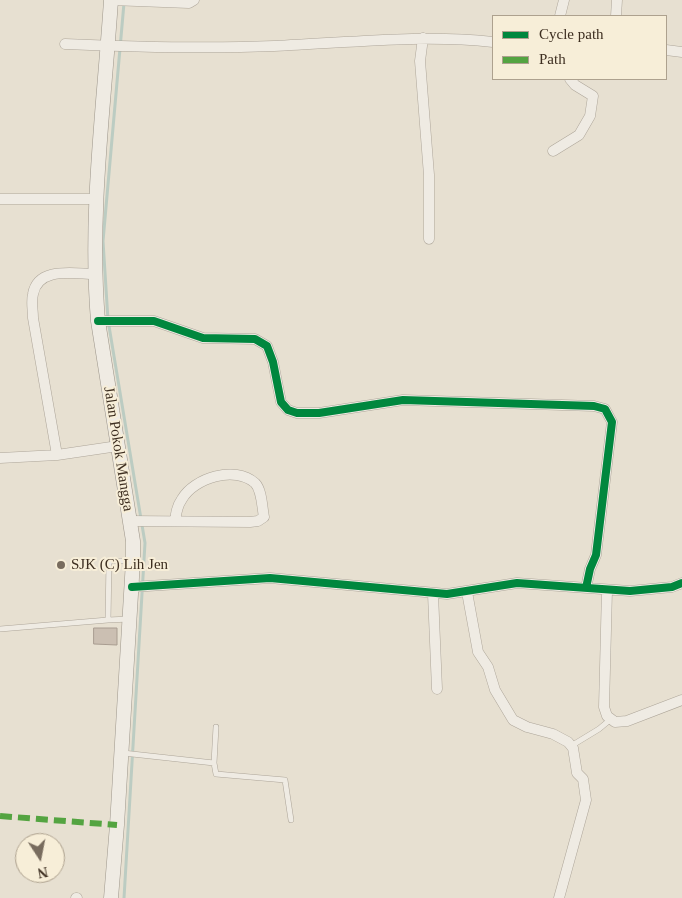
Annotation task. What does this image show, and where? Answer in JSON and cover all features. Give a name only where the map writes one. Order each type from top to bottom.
[{"type":"main road","name":"Jalan Pokok Mangga","points":[[111,0],[111,46],[96,199],[95,274],[118,446],[138,521],[133,541],[135,586],[130,619],[111,898]]},
{"type":"street","points":[[111,0],[189,3],[194,0]]},
{"type":"street","points":[[560,15],[564,0]]},
{"type":"street","points":[[616,0],[616,15]]},
{"type":"street","points":[[65,44],[111,46],[272,46],[423,38],[492,42]]},
{"type":"street","points":[[423,38],[420,60],[429,175],[429,240]]},
{"type":"street","points":[[667,50],[682,52]]},
{"type":"street","points":[[553,151],[579,134],[590,116],[593,96],[575,85],[571,80]]},
{"type":"street","points":[[0,199],[96,199]]},
{"type":"street","points":[[57,454],[33,318],[32,296],[39,282],[52,273],[95,274]]},
{"type":"street","points":[[101,321],[154,321],[203,338],[255,339],[267,346],[273,362],[281,402],[288,410],[297,413],[319,413],[403,400],[594,406],[605,409],[612,422],[596,555],[590,569],[586,588]]},
{"type":"street","points":[[0,458],[57,454],[118,446]]},
{"type":"street","points":[[138,521],[175,521],[258,520],[264,517],[260,492],[255,483],[243,477],[223,474],[193,487],[182,497],[176,509],[175,521]]},
{"type":"street","points":[[135,586],[270,578],[433,594],[467,592],[517,583],[630,591],[672,587],[682,583]]},
{"type":"street","points":[[607,590],[604,707],[607,716],[615,722],[628,721],[682,700]]},
{"type":"street","points":[[467,592],[478,652],[488,667],[495,690],[513,720],[527,727],[553,734],[568,742],[576,761],[577,772],[583,779],[586,800],[559,898]]},
{"type":"street","points":[[433,594],[437,689]]},
{"type":"lane","points":[[108,620],[109,561],[133,561]]},
{"type":"lane","points":[[0,629],[130,619]]},
{"type":"lane","points":[[571,746],[600,729],[611,719]]},
{"type":"lane","points":[[216,727],[214,763],[216,774],[285,780],[291,820]]},
{"type":"lane","points":[[122,753],[214,763]]},
{"type":"building","points":[[94,628],[117,628],[117,645],[94,644]]},
{"type":"waterway","points":[[124,3],[103,241],[108,320],[145,543],[124,898]]},
{"type":"marked path","points":[[0,816],[117,825]]},
{"type":"cycle path","points":[[98,321],[154,321],[203,338],[255,339],[267,346],[273,362],[281,402],[288,410],[297,413],[319,413],[403,400],[594,406],[605,409],[612,422],[596,555],[590,569],[586,588]]},
{"type":"cycle path","points":[[132,587],[270,578],[447,594],[517,583],[630,591],[672,587],[682,583]]},
{"type":"place","name":"SJK (C) Lih Jen","points":[[61,565]]}]
